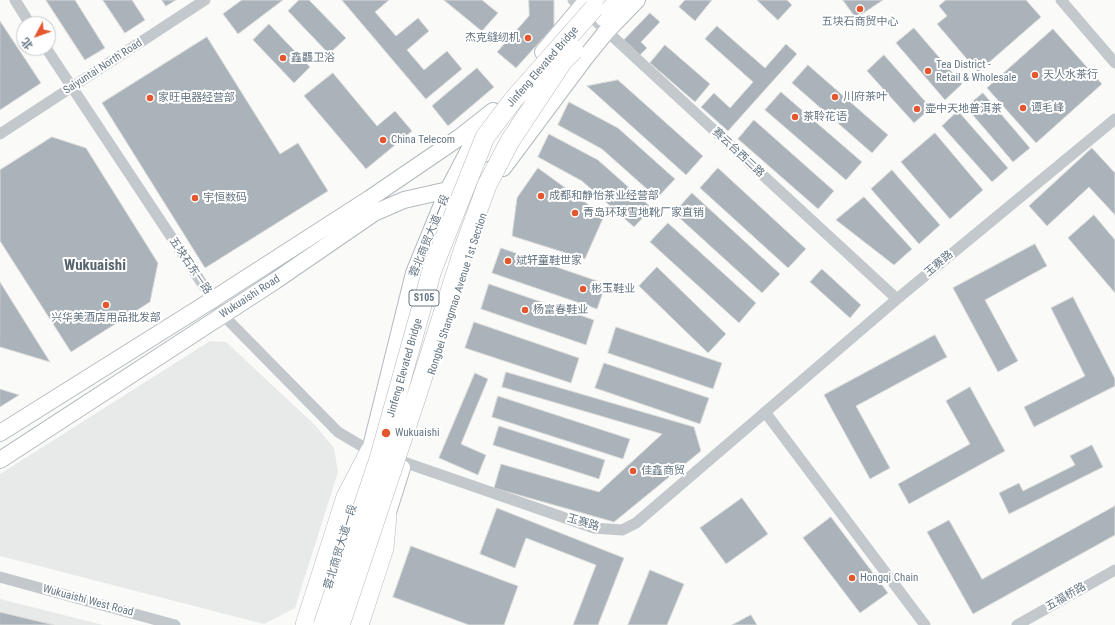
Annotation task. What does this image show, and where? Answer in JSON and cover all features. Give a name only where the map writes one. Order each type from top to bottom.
[{"type":"highway","name":"Rongbei Shangmao Avenue 1st Section","points":[[592,9],[619,0]]},
{"type":"highway","name":"Jinfeng Elevated Bridge","points":[[323,625],[379,459],[432,270],[484,137],[513,100],[592,9]]},
{"type":"highway","name":"Jinfeng Elevated Bridge","points":[[340,625],[416,398],[464,248],[487,185],[510,141],[564,61],[592,9]]},
{"type":"highway","points":[[305,625],[346,497],[370,451]]},
{"type":"highway","points":[[359,625],[384,548],[387,516]]},
{"type":"main road","name":"Rongbei Shangmao Avenue 1st Section","points":[[347,625],[387,516],[493,182],[576,70],[592,9],[637,0]]},
{"type":"main road","name":"蓉北商贸大道一段","points":[[316,625],[370,451],[414,273],[448,190],[481,127],[493,111],[592,9]]},
{"type":"main road","name":"Wukuaishi Road","points":[[0,433],[212,300],[369,199],[460,138],[493,111]]},
{"type":"main road","name":"Wukuaishi Road","points":[[0,460],[222,315],[374,213],[404,200],[448,190],[478,177],[511,157]]},
{"type":"street","points":[[15,0],[25,16]]},
{"type":"street","name":"Saiyuntai North Road","points":[[0,134],[206,0]]},
{"type":"street","points":[[1061,0],[1115,62]]},
{"type":"street","name":"赛云台西二路","points":[[592,9],[897,299]]},
{"type":"street","name":"五块石东一路","points":[[51,56],[222,315],[338,432],[370,451]]},
{"type":"street","name":"玉赛路","points":[[370,451],[594,528],[622,530],[636,523],[897,299],[1115,118]]},
{"type":"street","points":[[765,412],[925,625]]},
{"type":"street","name":"五福桥路","points":[[1017,625],[1115,570]]},
{"type":"street","name":"Wukuaishi West Road","points":[[0,577],[175,625]]},
{"type":"shaded area","points":[[210,341],[226,342],[315,425],[334,448],[338,472],[295,608],[264,624],[0,556],[0,474]]},
{"type":"shaded area","points":[[0,599],[103,625],[0,625]]},
{"type":"building","points":[[46,0],[75,0],[105,48],[85,60]]},
{"type":"building","points":[[103,0],[132,0],[145,20],[125,33]]},
{"type":"building","points":[[162,0],[176,0],[166,6]]},
{"type":"building","points":[[242,0],[283,0],[238,34],[223,14]]},
{"type":"building","points":[[299,0],[309,0],[346,38],[329,54],[288,11]]},
{"type":"building","points":[[342,0],[389,0],[375,12],[396,36],[418,18],[429,31],[407,50],[424,70],[447,51],[462,69],[426,99]]},
{"type":"building","points":[[444,0],[482,0],[498,13],[482,31]]},
{"type":"building","points":[[529,0],[554,0],[554,26],[516,68],[497,52],[529,16]]},
{"type":"building","points":[[685,0],[712,0],[695,21],[679,7]]},
{"type":"building","points":[[757,0],[787,0],[792,5],[778,20]]},
{"type":"building","name":"五块石商贸中心","points":[[843,0],[883,0],[856,18]]},
{"type":"building","points":[[946,0],[1026,0],[1041,17],[978,72],[937,24],[947,16],[939,6]]},
{"type":"building","points":[[650,13],[660,22],[641,42],[647,48],[640,55],[624,40]]},
{"type":"building","points":[[0,21],[16,45],[16,56],[23,56],[41,83],[0,110]]},
{"type":"building","points":[[269,24],[310,67],[294,83],[253,40]]},
{"type":"building","points":[[717,26],[765,68],[786,44],[797,54],[728,131],[701,107],[714,93],[730,108],[753,82],[705,39]]},
{"type":"building","points":[[914,28],[962,84],[945,100],[896,43]]},
{"type":"building","points":[[1053,29],[1102,84],[1036,143],[987,88]]},
{"type":"building","points":[[207,37],[280,154],[298,143],[328,191],[205,268],[102,103]]},
{"type":"building","points":[[665,45],[710,84],[695,102],[650,63]]},
{"type":"building","points":[[884,55],[931,108],[914,123],[867,71]]},
{"type":"building","points":[[808,65],[888,135],[872,153],[792,83]]},
{"type":"building","points":[[477,68],[494,87],[448,126],[432,106]]},
{"type":"building","points":[[333,73],[377,126],[395,111],[412,131],[366,169],[304,96]]},
{"type":"building","points":[[618,80],[703,156],[686,175],[587,86]]},
{"type":"building","points":[[781,92],[862,162],[846,180],[765,110]]},
{"type":"building","points":[[983,93],[1030,148],[1013,162],[966,107]]},
{"type":"building","points":[[569,102],[618,128],[675,179],[657,198],[602,149],[558,125]]},
{"type":"building","points":[[958,111],[1008,168],[992,182],[942,126]]},
{"type":"building","points":[[754,120],[834,191],[818,209],[738,139]]},
{"type":"building","points":[[935,133],[983,190],[950,219],[901,162]]},
{"type":"building","points":[[549,134],[598,160],[652,208],[634,227],[582,181],[538,157]]},
{"type":"building","points":[[52,137],[86,148],[158,263],[150,302],[71,352],[0,241],[0,170]]},
{"type":"building","points":[[1092,148],[1115,173],[1115,215],[1089,187],[1047,226],[1029,206]]},
{"type":"building","points":[[538,168],[604,216],[585,259],[512,236],[517,198]]},
{"type":"building","points":[[718,168],[806,249],[788,268],[700,188]]},
{"type":"building","points":[[892,170],[940,225],[919,244],[871,189]]},
{"type":"building","points":[[692,193],[780,274],[762,293],[674,213]]},
{"type":"building","points":[[864,197],[912,249],[894,265],[836,220]]},
{"type":"building","points":[[1094,215],[1115,240],[1115,293],[1068,238]]},
{"type":"building","points":[[668,223],[756,303],[739,323],[650,242]]},
{"type":"building","points":[[1035,244],[1047,266],[985,300],[1018,361],[998,372],[953,288]]},
{"type":"building","points":[[501,248],[606,284],[597,309],[492,273]]},
{"type":"building","points":[[657,267],[726,334],[708,353],[639,286]]},
{"type":"building","points":[[822,269],[861,305],[850,318],[810,282]]},
{"type":"building","points":[[0,282],[50,362],[0,347]]},
{"type":"building","points":[[489,284],[594,320],[586,345],[481,309]]},
{"type":"building","points":[[1073,297],[1115,379],[1115,386],[1034,427],[1024,407],[1085,376],[1051,308]]},
{"type":"building","points":[[474,322],[579,358],[571,383],[465,348]]},
{"type":"building","points":[[616,327],[722,363],[713,389],[608,353]]},
{"type":"building","points":[[935,335],[947,357],[856,406],[890,468],[870,479],[824,395]]},
{"type":"building","points":[[604,363],[709,398],[700,424],[595,388]]},
{"type":"building","points":[[506,372],[694,427],[701,451],[614,522],[494,488],[501,464],[599,492],[662,434],[502,387]]},
{"type":"building","points":[[475,373],[488,379],[461,444],[486,455],[478,475],[439,458]]},
{"type":"building","points":[[970,387],[1005,451],[909,504],[898,484],[970,444],[946,401]]},
{"type":"building","points":[[0,389],[19,395],[0,407]]},
{"type":"building","points":[[498,396],[630,439],[623,459],[492,417]]},
{"type":"building","points":[[499,426],[605,460],[599,479],[493,445]]},
{"type":"building","points":[[1092,445],[1103,467],[1009,514],[999,493],[1019,483],[1023,491],[1075,465],[1070,456]]},
{"type":"building","points":[[742,498],[768,534],[726,564],[700,528]]},
{"type":"building","points":[[1115,506],[1115,535],[973,614],[927,532],[949,520],[982,579]]},
{"type":"building","points":[[497,508],[624,558],[598,625],[573,625],[596,565],[526,538],[515,568],[480,554]]},
{"type":"building","points":[[831,517],[888,593],[860,613],[803,538]]},
{"type":"building","points":[[411,546],[518,586],[504,625],[469,625],[393,597]]},
{"type":"building","points":[[650,570],[684,584],[667,625],[628,625]]},
{"type":"building","points":[[0,612],[54,625],[0,625]]},
{"type":"building","points":[[751,615],[757,625],[732,625]]},
{"type":"place","name":"五块石商贸中心","points":[[860,9]]},
{"type":"place","name":"杰克缝纫机","points":[[528,38]]},
{"type":"place","name":"鑫龘卫浴","points":[[283,58]]},
{"type":"place","name":"Tea District - Retail & Wholesale","points":[[928,71]]},
{"type":"place","name":"天人水茶行","points":[[1035,75]]},
{"type":"place","name":"川府茶叶","points":[[835,97]]},
{"type":"place","name":"家旺电器经营部","points":[[150,98]]},
{"type":"place","name":"谭毛峰","points":[[1023,108]]},
{"type":"place","name":"壶中天地普洱茶","points":[[917,109]]},
{"type":"place","name":"茶聆花语","points":[[795,117]]},
{"type":"place","name":"China Telecom","points":[[383,140]]},
{"type":"place","name":"成都和静怡茶业经营部","points":[[541,196]]},
{"type":"place","name":"宇恒数码","points":[[195,198]]},
{"type":"place","name":"青岛环球雪地靴厂家直销","points":[[575,213]]},
{"type":"place","name":"斌轩童鞋世家","points":[[508,261]]},
{"type":"place","name":"彬玉鞋业","points":[[583,289]]},
{"type":"place","name":"兴华美酒店用品批发部","points":[[106,305]]},
{"type":"place","name":"杨富春鞋业","points":[[525,310]]},
{"type":"place","name":"Wukuaishi","points":[[386,433]]},
{"type":"place","name":"佳鑫商贸","points":[[633,471]]},
{"type":"place","name":"Hongqi Chain","points":[[852,578]]},
{"type":"district","name":"Wukuaishi","points":[[95,266]]}]
